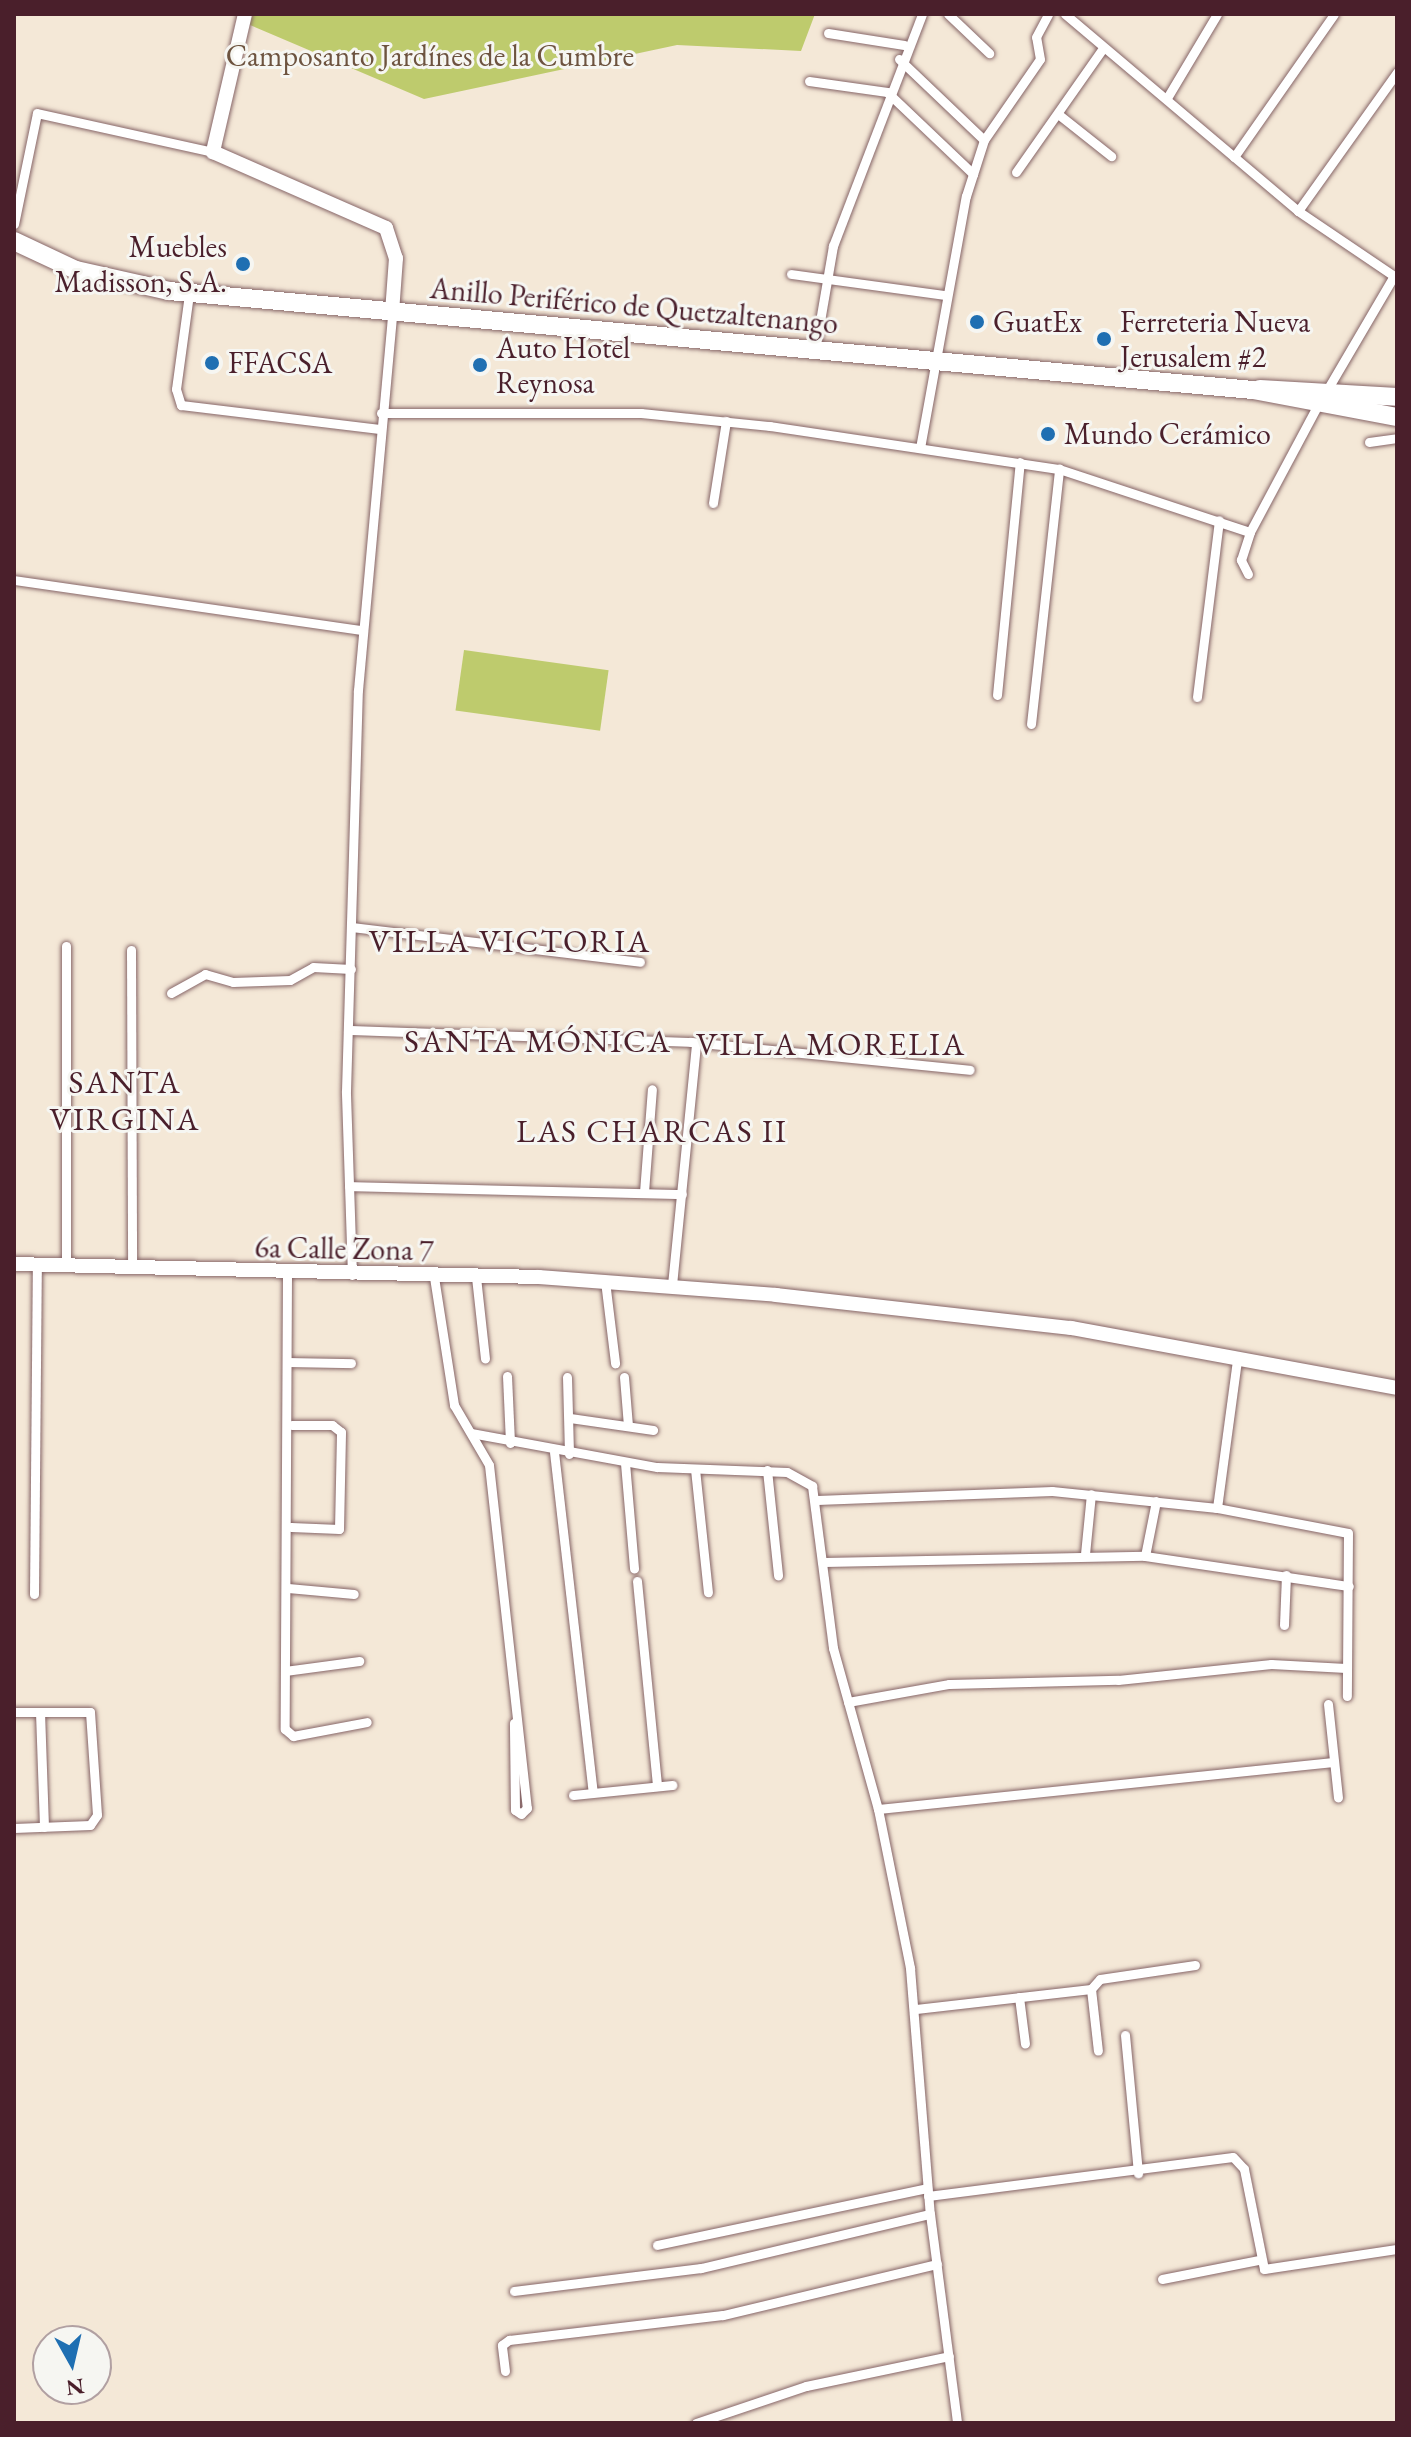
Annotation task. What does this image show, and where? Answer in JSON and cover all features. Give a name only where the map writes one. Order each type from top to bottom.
[{"type":"highway","name":"Anillo Periférico de Quetzaltenango","points":[[14,241],[105,279],[189,294],[1323,397],[1397,397]]},
{"type":"highway","name":"Anillo Periférico de Quetzaltenango","points":[[1323,397],[1391,416]]},
{"type":"street","points":[[213,152],[245,14]]},
{"type":"street","points":[[815,350],[825,279],[904,45],[922,14]]},
{"type":"street","points":[[948,14],[989,53]]},
{"type":"street","points":[[920,448],[932,361],[973,174],[984,140],[1040,60],[1036,37],[1048,14]]},
{"type":"street","points":[[1065,14],[1298,211],[1395,277],[1323,397],[1250,532],[1241,560],[1248,574]]},
{"type":"street","points":[[1167,98],[1217,14]]},
{"type":"street","points":[[1234,157],[1334,14]]},
{"type":"street","points":[[828,33],[904,45]]},
{"type":"street","points":[[1016,172],[1103,48]]},
{"type":"street","points":[[899,59],[984,140]]},
{"type":"street","points":[[1298,211],[1397,72]]},
{"type":"street","points":[[809,81],[887,92],[973,174]]},
{"type":"street","points":[[14,224],[37,113],[213,152],[386,228],[396,258],[362,630],[348,1030],[352,1276]]},
{"type":"street","points":[[1058,114],[1111,156]]},
{"type":"street","points":[[791,274],[945,295]]},
{"type":"street","points":[[189,294],[176,389],[181,405],[380,429]]},
{"type":"street","points":[[381,413],[726,421],[1059,469],[1250,532]]},
{"type":"street","points":[[1369,442],[1393,437],[1391,416]]},
{"type":"street","points":[[713,503],[726,421]]},
{"type":"street","points":[[997,695],[1020,462]]},
{"type":"street","points":[[1031,724],[1059,469]]},
{"type":"street","points":[[1197,697],[1219,520]]},
{"type":"street","points":[[14,580],[362,630]]},
{"type":"street","points":[[352,927],[640,962]]},
{"type":"street","points":[[66,946],[66,1267]]},
{"type":"street","points":[[131,950],[132,1269]]},
{"type":"street","points":[[171,993],[205,974],[246,982],[290,980],[313,967],[351,969]]},
{"type":"street","points":[[348,1030],[696,1043],[970,1070]]},
{"type":"street","points":[[672,1285],[696,1043]]},
{"type":"street","points":[[644,1192],[652,1089]]},
{"type":"street","points":[[349,1186],[682,1194]]},
{"type":"street","name":"6a Calle Zona 7","points":[[14,1264],[672,1285],[1020,1322],[1397,1388]]},
{"type":"street","points":[[34,1594],[37,1265]]},
{"type":"street","points":[[287,1275],[292,1425],[285,1671],[288,1734],[367,1722]]},
{"type":"street","points":[[434,1277],[454,1405],[489,1465],[514,1723],[527,1808],[521,1814],[514,1796],[514,1723]]},
{"type":"street","points":[[476,1277],[485,1359]]},
{"type":"street","points":[[605,1281],[615,1363]]},
{"type":"street","points":[[1217,1508],[1237,1360]]},
{"type":"street","points":[[291,1362],[351,1363]]},
{"type":"street","points":[[507,1376],[510,1443]]},
{"type":"street","points":[[567,1377],[569,1454]]},
{"type":"street","points":[[624,1377],[628,1426]]},
{"type":"street","points":[[570,1418],[653,1430]]},
{"type":"street","points":[[291,1527],[339,1529],[341,1432],[332,1425],[292,1425]]},
{"type":"street","points":[[471,1433],[554,1452],[625,1463],[695,1469],[767,1470],[802,1476],[817,1500],[833,1648],[878,1809],[916,2009],[930,2214],[957,2423]]},
{"type":"street","points":[[554,1452],[593,1792]]},
{"type":"street","points":[[625,1463],[634,1569]]},
{"type":"street","points":[[695,1469],[708,1592]]},
{"type":"street","points":[[767,1470],[778,1575]]},
{"type":"street","points":[[817,1500],[1091,1494],[1217,1508],[1348,1533],[1347,1696]]},
{"type":"street","points":[[1085,1554],[1091,1494]]},
{"type":"street","points":[[1145,1556],[1156,1501]]},
{"type":"street","points":[[824,1562],[1085,1554],[1145,1556],[1349,1586]]},
{"type":"street","points":[[1284,1625],[1286,1575]]},
{"type":"street","points":[[637,1581],[657,1786]]},
{"type":"street","points":[[288,1588],[354,1594]]},
{"type":"street","points":[[285,1671],[359,1661]]},
{"type":"street","points":[[848,1702],[949,1684],[1118,1680],[1271,1664],[1346,1668]]},
{"type":"street","points":[[1328,1704],[1338,1797]]},
{"type":"street","points":[[14,1712],[85,1710],[93,1721],[96,1820],[14,1828]]},
{"type":"street","points":[[40,1712],[44,1827]]},
{"type":"street","points":[[878,1809],[1334,1762]]},
{"type":"street","points":[[573,1795],[672,1785]]},
{"type":"street","points":[[916,2009],[1091,1989],[1100,1979],[1195,1965]]},
{"type":"street","points":[[1091,1989],[1098,2051]]},
{"type":"street","points":[[1019,1997],[1025,2044]]},
{"type":"street","points":[[1125,2035],[1138,2173]]},
{"type":"street","points":[[657,2245],[928,2192],[1138,2173],[1237,2159],[1259,2260],[1272,2271],[1397,2249]]},
{"type":"street","points":[[514,2291],[701,2268],[930,2214]]},
{"type":"street","points":[[1162,2279],[1259,2260]]},
{"type":"street","points":[[505,2371],[502,2345],[509,2340],[723,2315],[937,2264]]},
{"type":"street","points":[[696,2423],[806,2386],[949,2356]]},
{"type":"green space","name":"Camposanto Jardínes de la Cumbre","points":[[253,14],[815,14],[801,51],[677,45],[424,99],[250,25]]},
{"type":"green space","points":[[464,650],[609,670],[600,731],[456,710]]},
{"type":"place","name":"Muebles Madisson, S.A.","points":[[243,264]]},
{"type":"place","name":"GuatEx","points":[[977,322]]},
{"type":"place","name":"Ferreteria Nueva Jerusalem #2","points":[[1104,339]]},
{"type":"place","name":"FFACSA","points":[[212,363]]},
{"type":"place","name":"Auto Hotel Reynosa","points":[[480,365]]},
{"type":"place","name":"Mundo Cerámico","points":[[1048,434]]},
{"type":"district","name":"VILLA VICTORIA","points":[[510,941]]},
{"type":"district","name":"SANTA MÓNICA","points":[[538,1041]]},
{"type":"district","name":"VILLA MORELIA","points":[[831,1044]]},
{"type":"district","name":"SANTA VIRGINA","points":[[125,1102]]},
{"type":"district","name":"LAS CHARCAS II","points":[[652,1131]]}]
